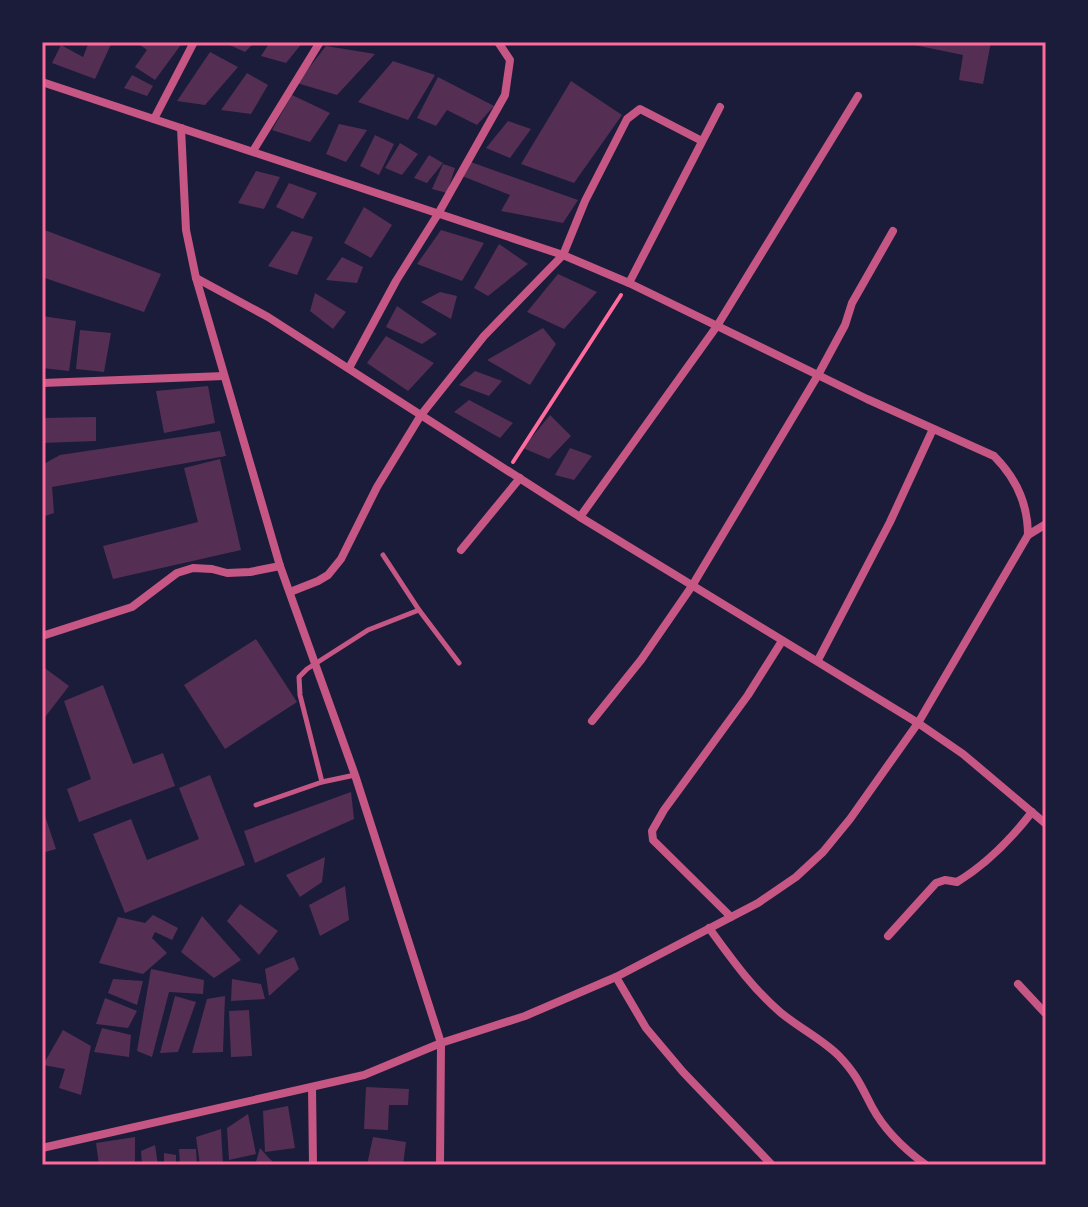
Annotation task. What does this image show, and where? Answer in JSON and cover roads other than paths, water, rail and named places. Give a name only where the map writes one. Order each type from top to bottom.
[{"type":"street","points":[[154,119],[194,42]]},
{"type":"street","points":[[253,151],[320,42]]},
{"type":"street","points":[[349,368],[505,95],[510,60],[498,42]]},
{"type":"street","points":[[42,82],[563,255],[629,283],[994,456],[1009,471],[1028,517],[1028,535]]},
{"type":"street","points":[[580,517],[717,326],[858,96]]},
{"type":"street","points":[[629,283],[720,107]]},
{"type":"street","points":[[290,592],[328,575],[341,559],[377,487],[421,415],[484,336],[563,255],[585,201],[632,113],[640,109],[702,141]]},
{"type":"street","points":[[181,128],[186,230],[196,278],[280,566],[355,775],[441,1043],[440,1165]]},
{"type":"street","points":[[592,721],[641,660],[692,586],[818,375],[845,325],[852,303],[893,231]]},
{"type":"street","points":[[196,278],[268,317],[580,517],[918,723],[963,754],[1046,824]]},
{"type":"street","points":[[42,383],[224,376]]},
{"type":"street","points":[[818,660],[890,522],[933,429]]},
{"type":"street","points":[[461,550],[520,478]]},
{"type":"street","points":[[42,1148],[364,1075],[441,1043],[525,1016],[616,977],[731,917],[796,877],[823,852],[850,819],[918,723],[1028,535],[1046,524]]},
{"type":"street","points":[[42,636],[132,607],[177,573],[193,568],[227,573],[280,566]]},
{"type":"street","points":[[731,917],[653,840],[652,831],[748,695],[782,641]]},
{"type":"street","points":[[888,936],[936,883],[945,880],[957,882],[972,873],[1002,847],[1032,812]]},
{"type":"street","points":[[709,928],[742,974],[780,1012],[837,1054],[860,1081],[872,1107],[889,1132],[926,1165]]},
{"type":"street","points":[[616,977],[646,1028],[683,1072],[772,1165]]},
{"type":"street","points":[[1018,984],[1046,1014]]},
{"type":"street","points":[[312,1087],[313,1165]]},
{"type":"lane","points":[[383,555],[459,663]]},
{"type":"lane","points":[[322,782],[298,687],[299,677],[368,630],[419,610]]},
{"type":"lane","points":[[256,805],[322,782],[355,775]]}]
